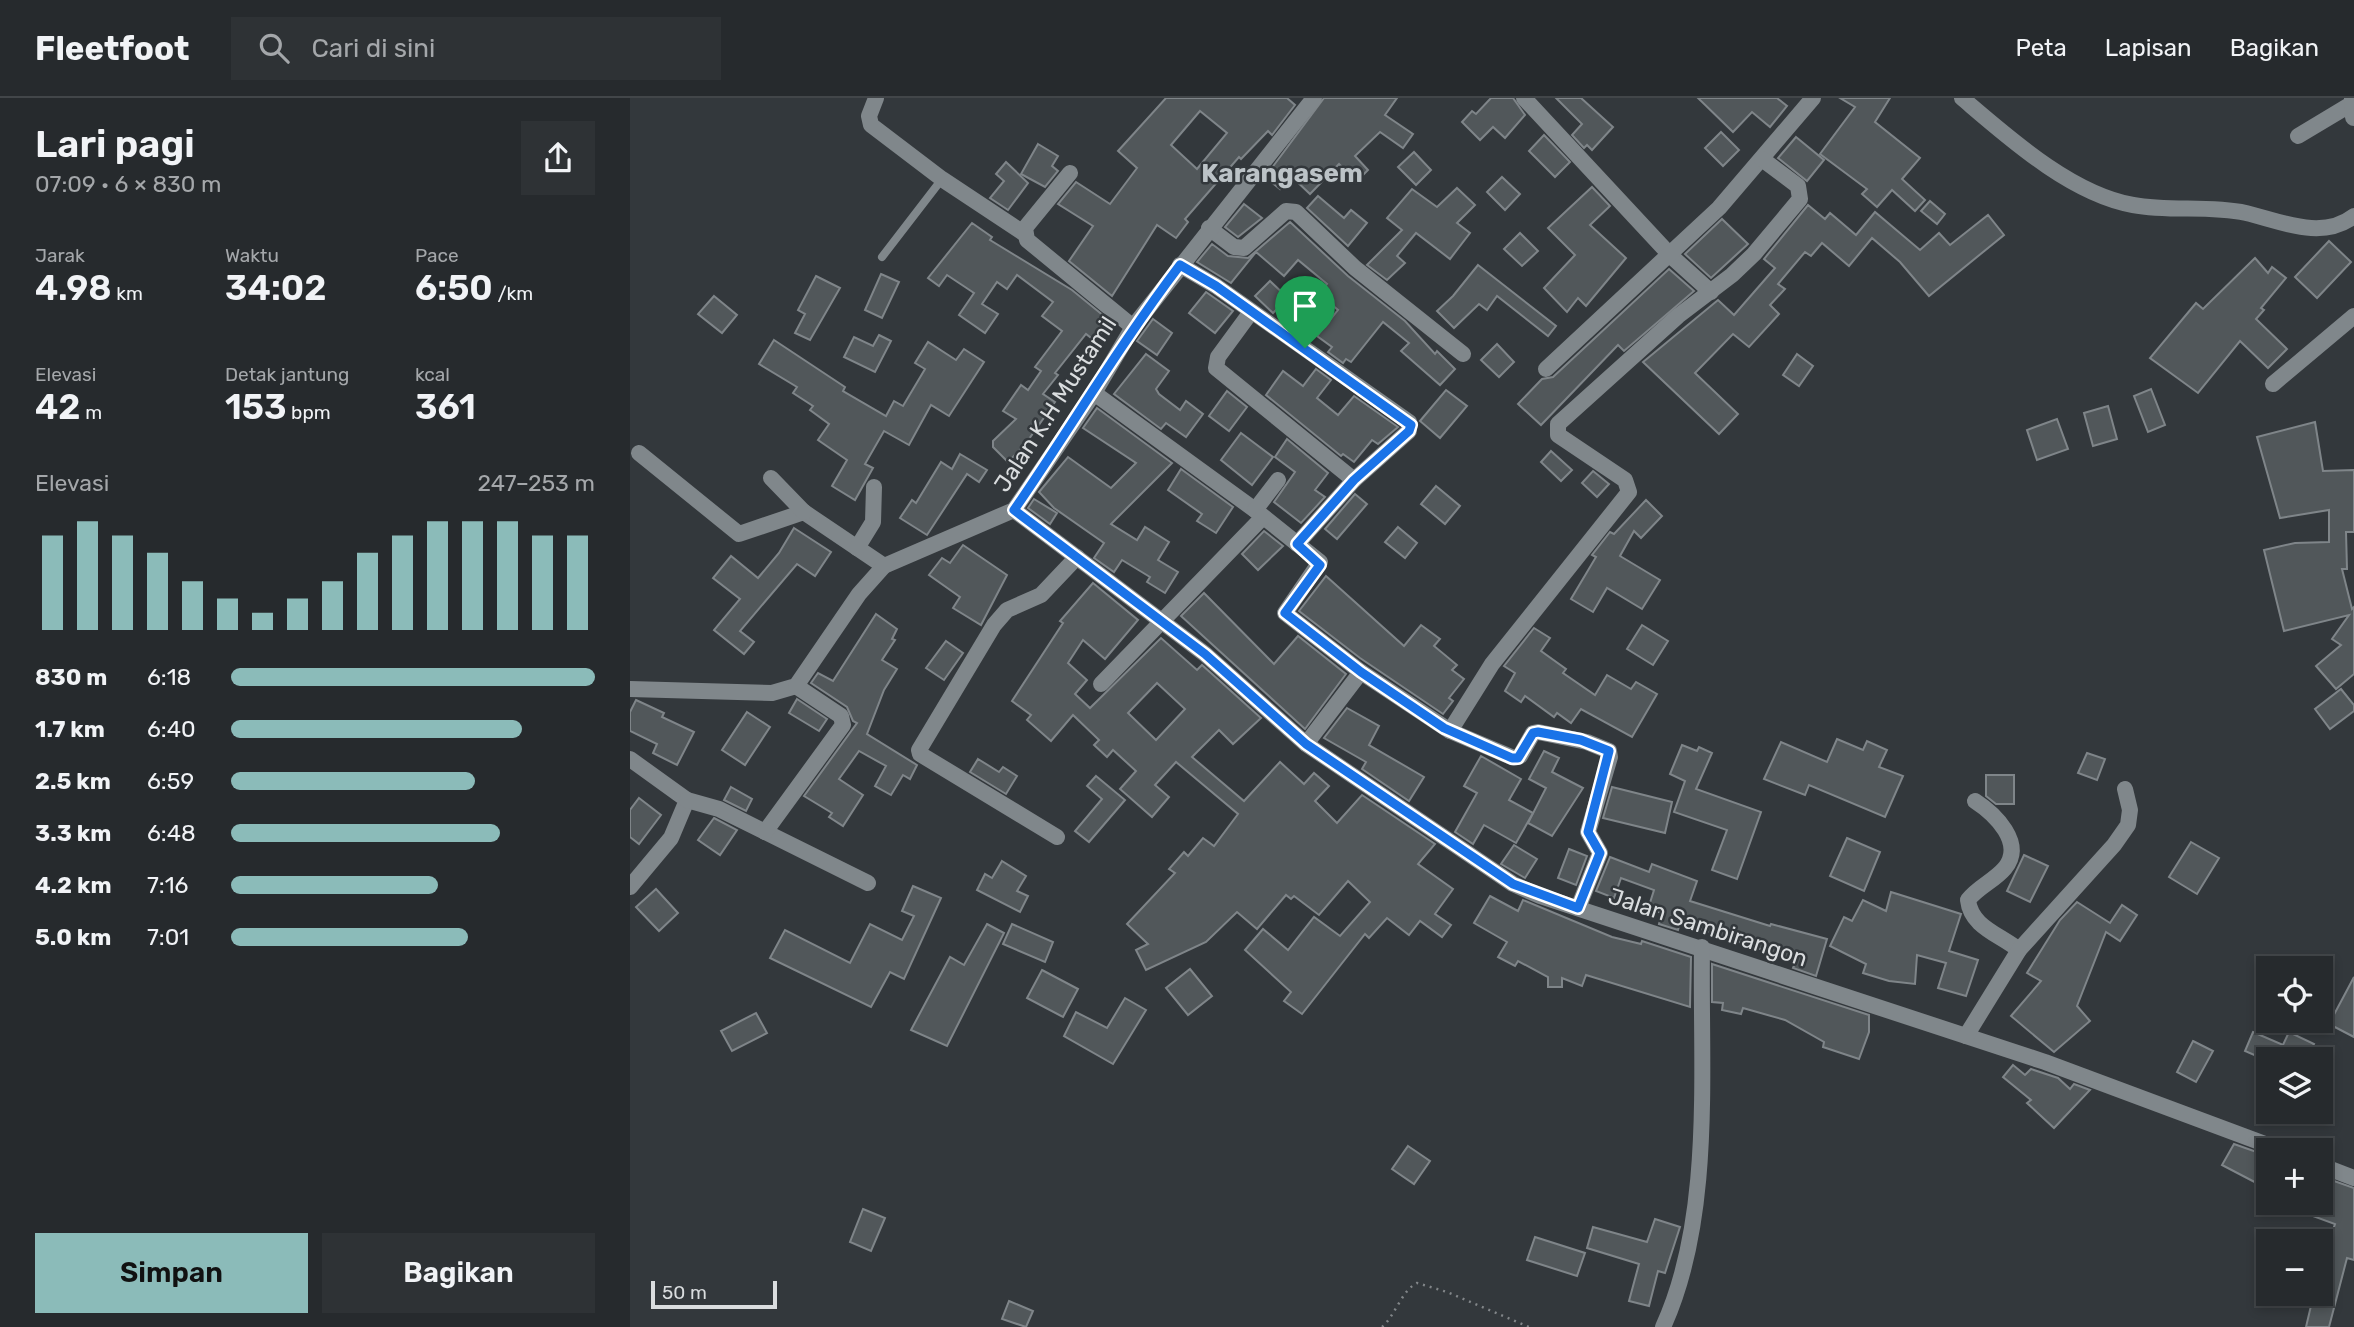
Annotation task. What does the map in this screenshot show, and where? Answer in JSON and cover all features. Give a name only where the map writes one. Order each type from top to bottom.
[{"type":"street","points":[[876,98],[869,116],[871,125],[942,179],[1025,234]]},
{"type":"street","points":[[1524,98],[1671,256],[1711,292]]},
{"type":"street","points":[[1546,369],[1671,256],[1719,208],[1813,98]]},
{"type":"street","points":[[1962,98],[2010,140],[2048,165],[2093,191],[2130,205],[2220,208],[2301,228],[2327,227],[2354,216]]},
{"type":"street","points":[[2353,98],[2354,117]]},
{"type":"street","name":"Jalan K.H Mustamil","points":[[796,686],[859,594],[884,566],[1014,510],[1094,393],[1133,327],[1305,101]]},
{"type":"street","points":[[2298,136],[2353,103]]},
{"type":"street","points":[[1450,731],[1492,664],[1629,492],[1625,480],[1558,435],[1558,424],[1678,316],[1711,292],[1754,254],[1800,199],[1798,186],[1762,159]]},
{"type":"street","points":[[1070,173],[1025,228],[1027,240],[1133,327]]},
{"type":"street","points":[[1209,228],[1234,247],[1244,248],[1286,211],[1296,212],[1355,268],[1463,354]]},
{"type":"street","points":[[1180,265],[1216,286],[1411,425],[1409,431],[1354,480],[1297,544]]},
{"type":"street","points":[[1251,312],[1218,357],[1216,368],[1354,480]]},
{"type":"street","points":[[2273,384],[2354,316]]},
{"type":"street","points":[[1094,393],[1259,513],[1320,565],[1285,613],[1361,672],[1450,731],[1514,758],[1520,756],[1533,733],[1538,732],[1581,740],[1609,751],[1588,832],[1600,853],[1578,908]]},
{"type":"street","points":[[639,453],[739,534],[804,512]]},
{"type":"street","points":[[771,478],[804,512],[884,566]]},
{"type":"street","points":[[1101,684],[1259,513],[1278,480]]},
{"type":"street","points":[[857,548],[873,522],[874,487]]},
{"type":"street","name":"Jalan Sambirangon","points":[[1014,510],[1236,680],[1306,744],[1513,884],[1966,1036],[2256,1141]]},
{"type":"street","points":[[1057,837],[920,754],[919,750],[993,625],[1007,610],[1041,595],[1077,557]]},
{"type":"street","points":[[1306,744],[1361,672]]},
{"type":"street","points":[[630,689],[772,693],[796,686],[841,716],[843,724],[765,832]]},
{"type":"street","points":[[630,760],[687,800],[719,809],[868,883]]},
{"type":"street","points":[[1966,1036],[2019,950],[2114,845],[2128,825],[2130,810],[2125,789]]},
{"type":"street","points":[[630,887],[671,838],[687,800]]},
{"type":"street","points":[[1975,801],[2002,824],[2012,846],[2007,865],[1968,900],[1969,910],[1975,922],[2019,950]]},
{"type":"street","points":[[1663,1327],[1682,1279],[1696,1187],[1702,1094],[1702,947]]},
{"type":"street","points":[[2333,1170],[2354,1178]]},
{"type":"lane","points":[[882,257],[942,179]]},
{"type":"path","points":[[1382,1327],[1400,1306],[1411,1286],[1417,1283],[1447,1292],[1529,1327]]},
{"type":"building","points":[[1166,98],[1287,98],[1295,105],[1272,135],[1268,131],[1241,159],[1239,157],[1185,219],[1188,222],[1176,238],[1157,225],[1112,296],[1069,261],[1093,226],[1058,204],[1076,182],[1110,204],[1137,168],[1118,151]],"holes":[[[1200,111],[1227,133],[1197,169],[1171,145]]]},
{"type":"building","points":[[1324,98],[1397,98],[1385,115],[1413,134],[1403,148],[1380,132],[1355,156],[1368,170],[1356,182],[1339,164],[1310,194],[1291,176],[1280,189],[1265,177]]},
{"type":"building","points":[[1491,98],[1513,98],[1525,115],[1505,138],[1493,127],[1480,140],[1462,122],[1472,111],[1476,114]]},
{"type":"building","points":[[1556,98],[1581,98],[1613,127],[1592,150],[1587,145],[1584,148],[1572,135],[1582,124]]},
{"type":"building","points":[[1698,98],[1777,98],[1787,106],[1770,127],[1752,112],[1733,132]]},
{"type":"building","points":[[1840,98],[1890,98],[1875,122],[1920,158],[1902,179],[1925,200],[1915,211],[1892,190],[1877,207],[1862,194],[1867,189],[1820,154],[1855,107]]},
{"type":"building","points":[[1721,132],[1739,150],[1723,166],[1705,148]]},
{"type":"building","points":[[1544,135],[1570,162],[1555,177],[1529,151]]},
{"type":"building","points":[[1796,137],[1824,160],[1807,181],[1778,158]]},
{"type":"building","points":[[1038,144],[1058,156],[1052,166],[1058,171],[1045,187],[1021,174]]},
{"type":"building","points":[[1414,152],[1431,170],[1416,185],[1398,167]]},
{"type":"building","points":[[1006,162],[1028,183],[1008,210],[990,198],[1004,181],[996,174]]},
{"type":"building","points":[[1502,177],[1520,194],[1505,210],[1487,192]]},
{"type":"building","points":[[1592,187],[1610,206],[1590,225],[1626,258],[1586,306],[1578,298],[1567,312],[1544,288],[1575,255],[1548,228]]},
{"type":"building","points":[[1457,188],[1475,205],[1457,223],[1470,233],[1450,259],[1416,233],[1397,256],[1405,263],[1387,280],[1367,265],[1402,230],[1387,218],[1412,189],[1437,207]]},
{"type":"building","points":[[1318,196],[1344,218],[1351,210],[1367,223],[1348,246],[1307,208]]},
{"type":"building","points":[[1930,201],[1945,214],[1937,224],[1921,211]]},
{"type":"building","points":[[1244,204],[1262,218],[1238,237],[1225,227]]},
{"type":"building","points":[[1808,205],[1825,219],[1830,213],[1856,235],[1875,212],[1920,250],[1939,233],[1950,245],[1988,215],[2004,235],[1929,296],[1900,262],[1872,238],[1849,266],[1822,243],[1811,256],[1805,252],[1778,284],[1785,289],[1770,305],[1779,314],[1749,347],[1733,334],[1695,373],[1738,414],[1719,434],[1643,362],[1718,300],[1734,315],[1775,268],[1764,259]]},
{"type":"building","points":[[1722,219],[1748,244],[1711,278],[1685,254]]},
{"type":"building","points":[[1290,222],[1348,276],[1405,321],[1435,354],[1437,351],[1455,369],[1440,385],[1401,351],[1409,343],[1383,322],[1351,362],[1346,359],[1343,363],[1328,352],[1332,347],[1317,336],[1338,310],[1319,294],[1327,284],[1298,260],[1284,276],[1256,252],[1231,283],[1197,262],[1212,244],[1228,256],[1248,258]]},
{"type":"building","points":[[972,223],[992,237],[990,240],[1072,290],[1110,321],[1095,341],[1086,334],[1055,373],[1058,375],[1043,394],[1055,402],[1024,446],[1008,462],[993,447],[993,441],[1016,419],[1003,411],[1021,385],[1028,390],[1041,371],[1035,367],[1062,331],[1042,316],[1053,302],[1017,275],[1007,289],[997,282],[982,304],[998,314],[985,333],[959,315],[974,293],[947,275],[939,286],[928,278]]},
{"type":"building","points":[[1520,233],[1538,251],[1522,266],[1504,249]]},
{"type":"building","points":[[2329,241],[2351,262],[2317,298],[2295,277]]},
{"type":"building","points":[[2255,258],[2268,273],[2272,267],[2286,278],[2261,308],[2264,310],[2256,319],[2287,349],[2268,368],[2240,341],[2198,393],[2150,358],[2196,303],[2203,309]]},
{"type":"building","points":[[1478,265],[1556,326],[1548,336],[1497,296],[1487,310],[1479,304],[1454,328],[1437,311]]},
{"type":"building","points":[[1669,269],[1694,291],[1624,351],[1618,345],[1541,425],[1518,404],[1542,379],[1553,377]]},
{"type":"building","points":[[881,274],[899,282],[882,318],[865,310]]},
{"type":"building","points":[[816,276],[840,288],[810,340],[795,333],[805,314],[798,310]]},
{"type":"building","points":[[1270,281],[1288,298],[1273,313],[1255,296]]},
{"type":"building","points":[[1206,292],[1233,311],[1215,333],[1189,313]]},
{"type":"building","points":[[714,296],[737,315],[722,333],[698,314]]},
{"type":"building","points":[[1153,319],[1172,333],[1157,355],[1137,341]]},
{"type":"building","points":[[879,335],[891,341],[875,372],[844,357],[854,337],[873,346]]},
{"type":"building","points":[[774,340],[845,387],[843,391],[886,416],[894,401],[903,406],[925,369],[915,363],[928,342],[956,360],[964,349],[984,362],[949,416],[931,405],[909,445],[884,431],[865,464],[873,468],[855,500],[832,486],[847,460],[818,440],[829,424],[810,410],[813,406],[793,393],[797,387],[759,364]]},
{"type":"building","points":[[1497,344],[1514,362],[1499,377],[1481,360]]},
{"type":"building","points":[[1146,354],[1169,371],[1156,389],[1159,394],[1180,410],[1186,401],[1203,414],[1186,437],[1166,423],[1161,429],[1114,394]]},
{"type":"building","points":[[1797,354],[1813,366],[1799,386],[1783,375]]},
{"type":"building","points":[[1316,369],[1331,380],[1317,398],[1338,415],[1354,396],[1398,427],[1378,444],[1372,440],[1354,462],[1343,454],[1341,456],[1266,395],[1283,371],[1303,386]]},
{"type":"building","points":[[2151,389],[2165,425],[2148,432],[2134,396]]},
{"type":"building","points":[[1446,390],[1467,406],[1440,438],[1420,421]]},
{"type":"building","points":[[1227,391],[1247,407],[1229,431],[1209,416]]},
{"type":"building","points":[[2108,406],[2117,439],[2093,446],[2084,413]]},
{"type":"building","points":[[1097,408],[1172,463],[1111,524],[1137,540],[1145,527],[1169,542],[1158,560],[1178,572],[1165,593],[1147,582],[1150,577],[1122,560],[1114,572],[1094,558],[1104,543],[1054,508],[1039,492],[1068,457],[1111,488],[1136,463],[1083,428]]},
{"type":"building","points":[[2057,419],[2068,449],[2037,460],[2027,430]]},
{"type":"building","points":[[2315,422],[2323,471],[2354,470],[2354,532],[2346,532],[2347,569],[2342,569],[2352,609],[2354,607],[2354,674],[2336,689],[2316,666],[2341,645],[2332,639],[2349,615],[2284,631],[2264,550],[2295,543],[2329,542],[2329,510],[2280,518],[2257,437]]},
{"type":"building","points":[[1241,433],[1273,457],[1252,485],[1221,460]]},
{"type":"building","points":[[1287,439],[1328,473],[1315,490],[1325,497],[1301,523],[1274,502],[1295,472],[1275,457]]},
{"type":"building","points":[[1551,451],[1572,470],[1561,481],[1541,462]]},
{"type":"building","points":[[960,454],[987,470],[979,482],[967,474],[927,535],[900,518],[912,500],[916,503],[941,462],[952,469]]},
{"type":"building","points":[[1181,469],[1233,507],[1216,533],[1197,521],[1202,514],[1168,490]]},
{"type":"building","points":[[1593,471],[1609,484],[1597,497],[1582,483]]},
{"type":"building","points":[[1436,486],[1460,506],[1445,524],[1421,504]]},
{"type":"building","points":[[1355,494],[1367,504],[1337,539],[1325,529]]},
{"type":"building","points":[[1034,499],[1057,513],[1050,524],[1028,508]]},
{"type":"building","points":[[1646,500],[1662,516],[1641,538],[1634,531],[1620,556],[1660,580],[1642,609],[1607,588],[1593,612],[1571,599],[1596,557],[1592,555],[1610,532],[1614,534]]},
{"type":"building","points":[[1398,527],[1417,543],[1405,558],[1385,542]]},
{"type":"building","points":[[794,528],[831,552],[815,576],[797,564],[740,631],[754,642],[744,654],[714,630],[740,599],[713,578],[731,556],[758,578],[779,553]]},
{"type":"building","points":[[1264,531],[1283,546],[1258,570],[1242,554]]},
{"type":"building","points":[[963,545],[1007,575],[981,625],[953,608],[960,597],[929,575],[942,558],[950,563]]},
{"type":"building","points":[[1326,576],[1404,646],[1421,625],[1440,639],[1434,646],[1457,665],[1452,670],[1464,679],[1449,698],[1453,701],[1443,714],[1360,658],[1299,611]]},
{"type":"building","points":[[1093,583],[1138,620],[1105,659],[1083,640],[1068,663],[1087,680],[1075,694],[1090,708],[1161,638],[1197,670],[1202,665],[1261,718],[1233,744],[1219,730],[1192,757],[1244,801],[1280,762],[1304,784],[1314,773],[1329,786],[1315,801],[1337,823],[1362,795],[1435,844],[1418,864],[1453,889],[1435,914],[1451,925],[1442,937],[1420,921],[1409,935],[1387,918],[1369,938],[1365,934],[1302,1014],[1284,1001],[1291,992],[1245,950],[1263,929],[1288,950],[1314,917],[1340,936],[1370,902],[1348,881],[1319,915],[1294,896],[1291,899],[1286,895],[1257,929],[1237,912],[1206,942],[1146,970],[1136,950],[1148,944],[1127,924],[1175,873],[1169,869],[1184,852],[1188,856],[1203,838],[1214,846],[1238,814],[1176,762],[1155,785],[1169,797],[1152,817],[1120,789],[1136,771],[1113,750],[1107,757],[1094,745],[1099,740],[1073,715],[1051,741],[1027,720],[1031,715],[1012,701],[1063,623],[1060,621]],"holes":[[[1157,683],[1185,709],[1156,740],[1128,713]]]},
{"type":"building","points":[[1204,593],[1274,664],[1298,636],[1346,674],[1305,729],[1181,616]]},
{"type":"building","points":[[876,614],[897,629],[892,639],[895,640],[882,660],[897,669],[884,690],[867,734],[917,765],[910,779],[903,775],[891,795],[875,786],[886,766],[859,751],[839,779],[863,795],[843,826],[829,817],[832,813],[804,796],[857,723],[853,721],[847,707],[811,683],[818,673],[833,681]]},
{"type":"building","points":[[1642,625],[1668,641],[1653,665],[1627,649]]},
{"type":"building","points":[[1534,628],[1550,638],[1541,651],[1566,669],[1563,673],[1595,695],[1607,675],[1631,689],[1636,682],[1657,694],[1632,737],[1581,709],[1571,723],[1557,713],[1554,717],[1525,696],[1521,702],[1505,691],[1515,673],[1504,666]]},
{"type":"building","points":[[946,641],[963,653],[944,680],[926,668]]},
{"type":"building","points":[[2341,689],[2354,705],[2354,711],[2330,729],[2315,709]]},
{"type":"building","points":[[797,699],[827,719],[819,731],[789,713]]},
{"type":"building","points":[[636,700],[664,713],[662,717],[694,732],[677,765],[653,753],[657,744],[630,731],[630,712]]},
{"type":"building","points":[[1347,708],[1379,726],[1369,745],[1424,777],[1409,801],[1362,769],[1366,762],[1324,738]]},
{"type":"building","points":[[747,712],[770,727],[745,765],[722,750]]},
{"type":"building","points":[[1837,739],[1863,750],[1867,741],[1887,750],[1879,767],[1903,776],[1885,817],[1809,785],[1805,795],[1764,779],[1781,742],[1827,762]]},
{"type":"building","points":[[1682,745],[1697,751],[1699,747],[1712,753],[1696,789],[1761,812],[1737,879],[1712,870],[1727,830],[1674,812],[1685,781],[1670,774]]},
{"type":"building","points":[[1544,751],[1559,758],[1552,772],[1583,788],[1552,836],[1528,823],[1546,788],[1529,779]]},
{"type":"building","points":[[2087,753],[2105,759],[2097,780],[2078,773]]},
{"type":"building","points":[[1481,756],[1521,779],[1509,800],[1533,813],[1516,843],[1484,825],[1473,844],[1455,832],[1477,793],[1464,786]]},
{"type":"building","points":[[978,759],[999,772],[1003,767],[1017,776],[1006,794],[970,772]]},
{"type":"building","points":[[1986,775],[2014,775],[2014,804],[1996,804],[1986,796]]},
{"type":"building","points":[[1096,776],[1125,800],[1089,842],[1075,831],[1102,799],[1087,786]]},
{"type":"building","points":[[731,787],[752,799],[746,811],[724,800]]},
{"type":"building","points":[[1612,787],[1672,802],[1665,833],[1603,818]]},
{"type":"building","points":[[639,798],[661,815],[639,844],[630,837],[630,810]]},
{"type":"building","points":[[714,818],[737,830],[720,855],[698,840]]},
{"type":"building","points":[[1847,838],[1880,852],[1864,891],[1830,876]]},
{"type":"building","points":[[2191,842],[2219,858],[2197,894],[2169,877]]},
{"type":"building","points":[[1514,845],[1537,859],[1525,878],[1501,864]]},
{"type":"building","points":[[1569,849],[1587,856],[1576,885],[1558,878]]},
{"type":"building","points":[[2024,855],[2048,866],[2030,902],[2007,891]]},
{"type":"building","points":[[1610,857],[1649,872],[1652,864],[1697,881],[1690,901],[1770,926],[1771,924],[1827,939],[1816,976],[1793,968],[1796,961],[1680,922],[1678,930],[1659,924],[1662,913],[1648,909],[1654,890],[1621,878],[1614,898],[1596,891]]},
{"type":"building","points":[[1002,861],[1026,876],[1017,891],[1028,896],[1020,912],[977,890],[985,874],[992,878]]},
{"type":"building","points":[[913,886],[941,898],[904,979],[890,972],[871,1007],[770,958],[785,930],[850,963],[870,924],[902,940],[914,916],[902,911]]},
{"type":"building","points":[[656,889],[678,913],[659,931],[636,907]]},
{"type":"building","points":[[1891,892],[1961,914],[1949,951],[1978,960],[1966,996],[1938,988],[1946,963],[1917,955],[1915,984],[1889,981],[1863,973],[1866,964],[1830,946],[1844,917],[1852,921],[1863,900],[1886,911]]},
{"type":"building","points":[[1490,896],[1518,911],[1523,900],[1612,937],[1641,944],[1642,941],[1691,957],[1690,1007],[1586,975],[1582,986],[1562,978],[1562,987],[1548,987],[1548,977],[1518,961],[1515,966],[1498,957],[1507,942],[1474,923]]},
{"type":"building","points":[[2077,902],[2110,923],[2122,905],[2137,915],[2120,941],[2106,932],[2077,1006],[2090,1021],[2054,1052],[2011,1016],[2041,981],[2027,973],[2060,920]]},
{"type":"building","points":[[987,924],[1004,933],[947,1046],[911,1030],[950,957],[964,965]]},
{"type":"building","points":[[1012,924],[1053,942],[1045,962],[1003,944]]},
{"type":"building","points":[[1712,964],[1869,1015],[1869,1032],[1859,1059],[1823,1047],[1824,1042],[1785,1020],[1743,1008],[1741,1014],[1722,1010],[1723,1003],[1712,1002]]},
{"type":"building","points":[[1190,969],[1212,996],[1188,1015],[1166,988]]},
{"type":"building","points":[[1042,970],[1078,989],[1063,1017],[1027,998]]},
{"type":"building","points":[[2354,977],[2354,1037],[2333,1026],[2333,1016]]},
{"type":"building","points":[[1125,998],[1146,1010],[1113,1064],[1064,1036],[1076,1012],[1107,1028]]},
{"type":"building","points":[[756,1013],[767,1033],[732,1051],[721,1031]]},
{"type":"building","points":[[2253,1032],[2283,1045],[2289,1033],[2314,1044],[2312,1047],[2256,1047],[2256,1056],[2245,1051]]},
{"type":"building","points":[[2193,1041],[2213,1051],[2196,1082],[2177,1072]]},
{"type":"building","points":[[2013,1065],[2025,1075],[2031,1069],[2058,1078],[2070,1089],[2074,1084],[2090,1090],[2054,1128],[2027,1103],[2031,1100],[2003,1077]]},
{"type":"building","points":[[2234,1144],[2256,1152],[2256,1183],[2222,1165]]},
{"type":"building","points":[[1408,1146],[1430,1161],[1414,1184],[1392,1169]]},
{"type":"building","points":[[2333,1181],[2354,1188],[2354,1260],[2347,1258],[2329,1327],[2306,1327],[2311,1306],[2333,1306],[2335,1224],[2310,1215],[2333,1215]]},
{"type":"building","points":[[863,1209],[885,1218],[871,1251],[850,1242]]},
{"type":"building","points":[[1655,1219],[1680,1227],[1665,1273],[1658,1271],[1649,1306],[1629,1301],[1639,1264],[1587,1248],[1593,1227],[1647,1242]]},
{"type":"building","points":[[1535,1237],[1585,1253],[1577,1276],[1527,1260]]},
{"type":"building","points":[[1009,1301],[1033,1311],[1026,1327],[1002,1319]]},
{"type":"district","name":"Karangasem","points":[[1282,173]]},
{"type":"route","points":[[1180,265],[1216,286],[1305,348],[1406,419],[1411,429],[1354,480],[1297,544],[1320,562],[1320,565],[1285,613],[1361,672],[1444,728],[1512,758],[1518,758],[1535,732],[1581,740],[1609,751],[1610,757],[1588,832],[1600,853],[1578,908],[1513,884],[1306,744],[1205,654],[1014,510],[1094,393],[1133,327],[1180,265]]}]
